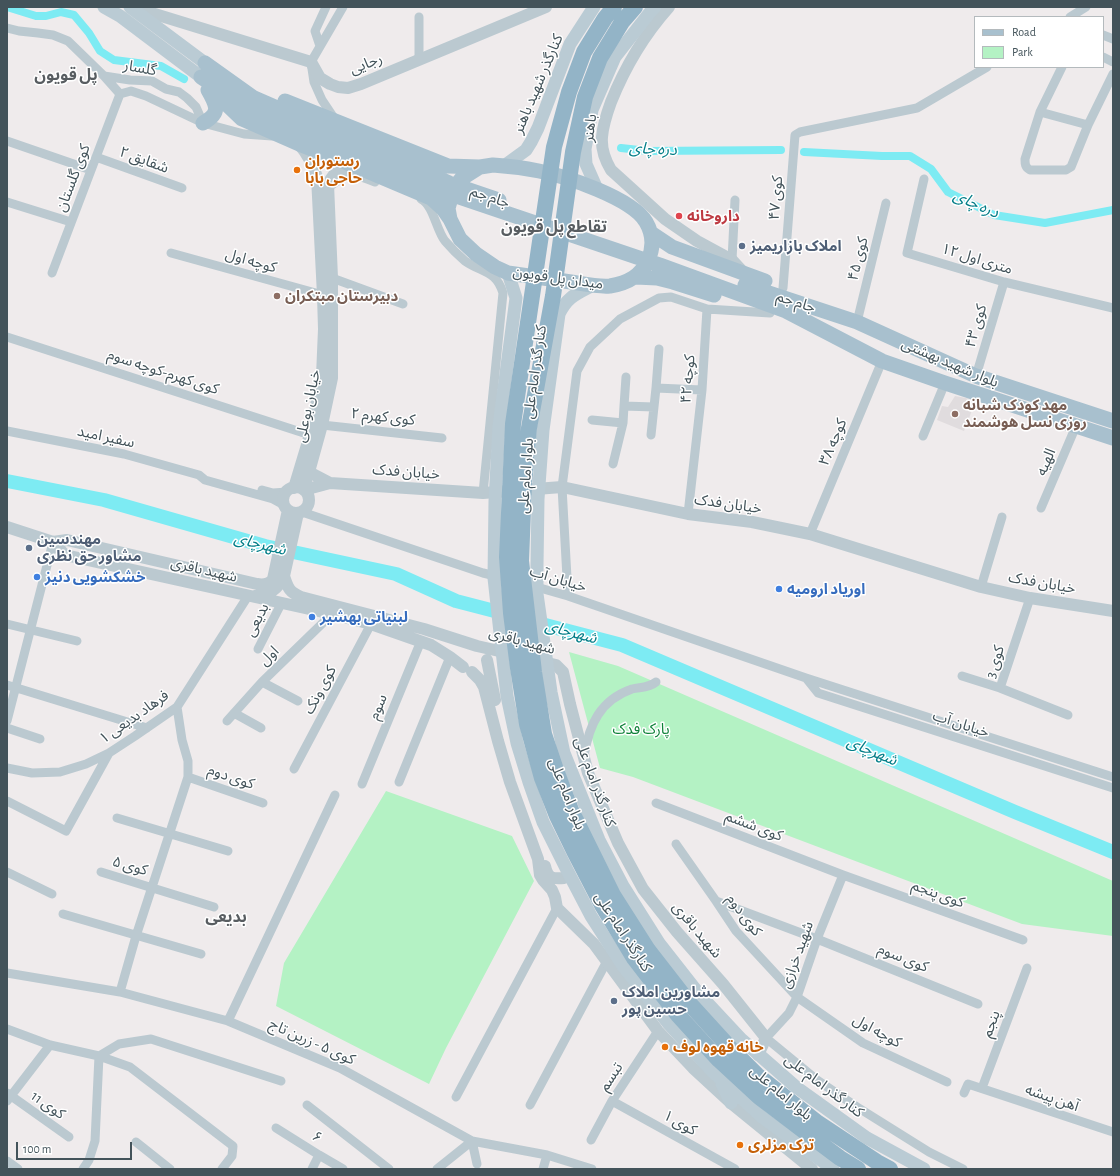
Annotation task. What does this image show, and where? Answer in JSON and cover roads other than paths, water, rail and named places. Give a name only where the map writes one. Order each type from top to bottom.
[{"type":"highway","name":"بلوار امام علی","points":[[614,7],[605,18],[584,52],[569,92],[554,147],[513,424],[517,492],[510,666],[542,778],[557,816],[602,905],[634,958],[678,1015],[719,1060],[759,1097],[815,1140],[858,1169]]},
{"type":"highway","name":"بلوار امام علی","points":[[517,492],[553,296],[573,152],[585,97],[600,58],[622,22],[634,7]]},
{"type":"highway","name":"بلوار امام علی","points":[[515,559],[539,678],[544,734],[571,810],[613,895],[648,950],[690,1004],[757,1075],[818,1124],[890,1169]]},
{"type":"main road","points":[[104,7],[120,16],[203,81],[216,106],[215,113],[212,118],[203,123]]},
{"type":"main road","points":[[131,7],[205,63],[259,90],[448,166],[504,166],[539,171],[580,182],[597,189],[629,206],[646,221],[652,238],[652,252],[640,272],[770,313],[791,307],[782,288],[672,247],[652,238]]},
{"type":"main road","name":"کنارگذر شهید باهنر","points":[[504,166],[526,150],[532,142],[570,44],[594,7]]},
{"type":"main road","points":[[597,189],[586,164],[585,150],[592,110],[615,57],[655,7]]},
{"type":"main road","name":"جام جم","points":[[205,63],[254,98],[449,183],[791,307]]},
{"type":"main road","name":"میدان پل قویون","points":[[203,81],[242,119],[281,137],[431,198],[449,214],[460,239],[476,254],[508,273],[609,286],[621,284],[640,272]]},
{"type":"main road","name":"جام جم","points":[[203,81],[247,108],[444,192],[660,265],[791,307],[857,322]]},
{"type":"main road","points":[[449,214],[454,188],[461,179],[480,167]]},
{"type":"main road","name":"کنار گذر امام علی","points":[[508,273],[516,298],[499,426],[517,492],[515,559]]},
{"type":"main road","name":"کنار گذر امام علی","points":[[517,492],[543,430],[559,314],[563,304],[573,295],[593,285]]},
{"type":"main road","name":"بلوار شهید بهشتی","points":[[791,307],[882,361],[1113,438]]},
{"type":"main road","name":"بلوار شهید بهشتی","points":[[857,322],[976,376],[1113,421]]},
{"type":"main road","points":[[510,666],[508,704],[517,743],[529,782],[566,874]]},
{"type":"main road","name":"کنار گذر امام علی","points":[[539,678],[564,753],[599,840],[623,886],[659,943],[699,994],[758,1055],[796,1087],[867,1138],[924,1169]]},
{"type":"main road","name":"کنارگذر امام علی","points":[[566,874],[623,966],[668,1023],[717,1076],[762,1117],[833,1169]]},
{"type":"main road","points":[[717,1076],[731,1104]]},
{"type":"street","points":[[131,7],[310,62]]},
{"type":"street","points":[[320,46],[315,31],[326,7]]},
{"type":"street","points":[[336,121],[322,100],[314,82],[310,62],[343,7]]},
{"type":"street","name":"رجایی","points":[[310,62],[320,78],[338,87],[348,88],[361,84],[546,7]]},
{"type":"street","name":"باهنر","points":[[669,7],[656,22],[632,57],[615,92],[606,117],[602,138],[605,160],[611,170],[665,219],[697,241],[732,260],[745,274]]},
{"type":"street","points":[[1072,16],[1086,7]]},
{"type":"street","points":[[419,17],[419,59]]},
{"type":"street","points":[[7,28],[53,35],[68,41],[77,48],[120,94]]},
{"type":"street","points":[[1104,58],[1113,62]]},
{"type":"street","name":"کوی ۴۷","points":[[782,288],[796,135],[800,132],[917,108],[985,68]]},
{"type":"street","points":[[1062,68],[1040,112],[1025,159],[1025,164],[1030,170],[1066,170],[1071,167],[1088,125],[1113,74]]},
{"type":"street","name":"گلسار","points":[[104,76],[130,80],[152,81],[166,89],[179,92],[196,107],[203,123]]},
{"type":"street","name":"گلسار","points":[[120,94],[131,91],[141,94],[203,123],[244,134],[281,137]]},
{"type":"street","name":"کوی گلستان","points":[[52,273],[120,94]]},
{"type":"street","points":[[1040,112],[1088,125]]},
{"type":"street","points":[[7,141],[91,170]]},
{"type":"street","points":[[299,144],[307,154],[317,177],[324,185]]},
{"type":"street","name":"شقایق ۲","points":[[96,158],[182,188]]},
{"type":"street","points":[[324,185],[332,175],[340,169],[350,166],[360,168]]},
{"type":"street","points":[[324,185],[353,174],[423,200],[429,206],[444,240],[466,261],[494,276],[499,282],[503,293],[483,493]]},
{"type":"street","name":"۱۲ متری اول","points":[[924,179],[907,253],[1004,282],[1113,308]]},
{"type":"street","name":"خیابان بوعلی","points":[[297,490],[322,376],[324,329],[332,278],[324,185]]},
{"type":"street","name":"خیابان بوعلی","points":[[297,490],[309,472],[322,425],[332,378],[324,185]]},
{"type":"street","points":[[732,260],[735,200]]},
{"type":"street","points":[[7,202],[71,222]]},
{"type":"street","name":"کوی ۴۵","points":[[857,322],[886,203]]},
{"type":"street","name":"کوچه اول","points":[[171,253],[328,297]]},
{"type":"street","points":[[332,278],[403,304]]},
{"type":"street","name":"کوی ۴۳","points":[[976,376],[1004,282]]},
{"type":"street","points":[[568,596],[562,487],[577,371],[590,347],[620,319],[659,298],[672,297],[707,309],[770,313]]},
{"type":"street","name":"کوچه ۴۲","points":[[688,514],[702,390],[707,309]]},
{"type":"street","name":"کوی کهرم-کوچه سوم","points":[[7,337],[310,435]]},
{"type":"street","points":[[651,436],[659,349]]},
{"type":"street","name":"کوچه ۳۸","points":[[810,534],[882,361]]},
{"type":"street","points":[[613,464],[623,423],[626,377]]},
{"type":"street","points":[[923,436],[946,383]]},
{"type":"street","points":[[656,388],[702,390]]},
{"type":"street","points":[[624,406],[654,407]]},
{"type":"street","points":[[592,420],[623,423]]},
{"type":"street","name":"کوی کهرم ۲","points":[[322,425],[442,438]]},
{"type":"street","name":"الهیه","points":[[1041,508],[1076,426]]},
{"type":"street","name":"سفیر امید","points":[[7,431],[124,454],[199,475],[205,480],[273,499],[293,510]]},
{"type":"street","name":"خیابان فدک","points":[[309,472],[330,483]]},
{"type":"street","name":"سفیر امید","points":[[199,475],[205,474],[273,493],[297,490]]},
{"type":"street","name":"خیابان فدک","points":[[297,490],[330,483],[483,493],[562,487],[688,514],[752,522],[810,534],[981,587],[1030,598],[1113,611]]},
{"type":"street","points":[[250,596],[264,594],[276,589],[280,585],[278,577],[293,510],[284,497],[297,490],[308,497],[308,502],[306,508],[293,510]]},
{"type":"street","name":"خیابان آب","points":[[293,510],[483,572],[568,596],[806,678],[1113,777]]},
{"type":"street","points":[[981,587],[1002,517]]},
{"type":"street","name":"شهید باقری","points":[[7,527],[53,542],[67,540],[257,584],[266,585],[278,577],[294,594],[301,597],[424,629],[477,646],[556,665],[563,672],[588,773],[618,843],[643,889],[677,932],[723,984],[766,1038]]},
{"type":"street","points":[[7,721],[11,686],[31,629],[53,542]]},
{"type":"street","name":"شهید باقری","points":[[53,542],[65,555],[371,624],[431,645],[467,669],[480,680],[484,687],[510,782],[538,859],[540,875],[552,890],[555,897],[556,908]]},
{"type":"street","name":"فرهاد بدیعی ۱","points":[[7,768],[32,773],[60,772],[86,764],[109,753],[177,707],[250,596]]},
{"type":"street","name":"کوی 3","points":[[1030,598],[1000,688],[1068,715]]},
{"type":"street","name":"بدیعی","points":[[258,649],[281,604]]},
{"type":"street","name":"اول","points":[[227,721],[262,682],[332,614]]},
{"type":"street","points":[[7,624],[77,641]]},
{"type":"street","name":"کوی ونک","points":[[294,768],[371,624]]},
{"type":"street","name":"سوم","points":[[362,784],[421,641]]},
{"type":"street","points":[[456,1097],[556,908],[566,874],[550,877],[547,873],[540,841],[523,796],[504,738],[487,660],[485,651],[477,646],[468,646],[462,651],[460,659],[467,669],[476,672],[484,668],[487,660]]},
{"type":"street","points":[[399,782],[450,657]]},
{"type":"street","points":[[962,676],[1000,688]]},
{"type":"street","name":"خیابان آب","points":[[806,678],[818,693],[1113,788]]},
{"type":"street","points":[[262,682],[298,701]]},
{"type":"street","points":[[584,757],[590,731],[595,719],[607,703],[625,692],[651,685],[656,682]]},
{"type":"street","points":[[11,686],[147,728]]},
{"type":"street","points":[[120,992],[136,936],[188,777],[188,761],[182,740],[177,707]]},
{"type":"street","points":[[234,713],[261,728]]},
{"type":"street","points":[[7,728],[40,739]]},
{"type":"street","points":[[7,801],[66,830],[109,753]]},
{"type":"street","name":"کوی دوم","points":[[188,777],[264,803]]},
{"type":"street","points":[[228,1021],[335,795]]},
{"type":"street","name":"کوی ششم","points":[[656,803],[843,875]]},
{"type":"street","points":[[117,818],[228,851]]},
{"type":"street","name":"کوی دوم","points":[[676,844],[736,931],[797,997]]},
{"type":"street","points":[[7,872],[52,894]]},
{"type":"street","name":"کوی ۵","points":[[101,872],[152,888]]},
{"type":"street","name":"شهید خرازی","points":[[766,1038],[789,1013],[797,997],[817,939],[843,875]]},
{"type":"street","name":"کوی پنجم","points":[[843,875],[1023,940]]},
{"type":"street","points":[[152,888],[214,907]]},
{"type":"street","name":"کوی سوم","points":[[716,901],[817,939],[978,1004]]},
{"type":"street","points":[[556,908],[594,944],[658,1031],[693,1068],[731,1104],[812,1169]]},
{"type":"street","points":[[63,914],[201,954]]},
{"type":"street","points":[[530,1106],[607,961]]},
{"type":"street","name":"پنجم","points":[[982,1088],[1026,968]]},
{"type":"street","name":"کوی ۵ - زرین تاج","points":[[7,974],[120,992],[228,1021],[340,1068],[472,1142],[547,1155],[592,1169]]},
{"type":"street","name":"کوچه اول","points":[[797,997],[863,1043],[947,1082]]},
{"type":"street","points":[[7,1029],[50,1045],[100,1056],[130,1067],[233,1146],[232,1156],[222,1169]]},
{"type":"street","name":"تبسم","points":[[591,1140],[612,1101],[658,1031]]},
{"type":"street","points":[[758,1055],[766,1038],[817,1080],[851,1103],[929,1152],[963,1169]]},
{"type":"street","points":[[100,1056],[119,1044],[151,1039],[281,1081]]},
{"type":"street","points":[[8,1097],[50,1045]]},
{"type":"street","points":[[83,1169],[89,1160],[95,1141],[100,1056]]},
{"type":"street","points":[[693,1068],[717,1076]]},
{"type":"street","points":[[964,1092],[968,1084],[982,1088]]},
{"type":"street","name":"آهن پیشه","points":[[982,1088],[1113,1132]]},
{"type":"street","name":"کوی 11","points":[[8,1097],[68,1137]]},
{"type":"street","name":"کوی ۱","points":[[612,1101],[735,1169]]},
{"type":"street","points":[[307,1105],[389,1169]]},
{"type":"street","name":"۶","points":[[276,1128],[343,1169]]},
{"type":"street","points":[[136,1142],[170,1169]]},
{"type":"street","points":[[436,1169],[472,1142],[477,1164]]},
{"type":"street","points":[[312,1169],[319,1155]]},
{"type":"street","points":[[543,1169],[547,1155]]},
{"type":"street","points":[[7,1161],[18,1169]]},
{"type":"waterway","name":"دره چای","points":[[7,7],[36,16],[46,16],[61,12],[74,15],[89,33],[100,51],[114,60],[161,66],[184,79]]},
{"type":"waterway","name":"دره چای","points":[[621,148],[648,151],[781,150]]},
{"type":"waterway","name":"دره چای","points":[[804,152],[910,156],[931,169],[948,192],[994,215],[1045,223],[1113,210]]},
{"type":"waterway","name":"شهرچای","points":[[7,481],[104,500],[265,546],[396,574],[456,601],[510,615]]},
{"type":"waterway","name":"شهرچای","points":[[530,621],[622,645],[1015,812],[1113,852]]},
{"type":"place","name":"رستوران حاجی بابا","points":[[297,170]]},
{"type":"place","name":"داروخانه","points":[[679,216]]},
{"type":"place","name":"املاک بازاریمیز","points":[[742,246]]},
{"type":"place","name":"دبیرستان مبتکران","points":[[277,296]]},
{"type":"place","name":"مهد کودک شبانه روزی نسل هوشمند","points":[[955,414]]},
{"type":"place","name":"مهندسین مشاور حق نظری","points":[[29,548]]},
{"type":"place","name":"خشکشویی دنیز","points":[[37,577]]},
{"type":"place","name":"اوریاد ارومیه","points":[[779,589]]},
{"type":"place","name":"لبنیاتی بهشیر","points":[[312,617]]},
{"type":"place","name":"مشاورین املاک حسین پور","points":[[614,1001]]},
{"type":"place","name":"خانه قهوه لوف","points":[[665,1047]]},
{"type":"place","name":"ترک مزلری","points":[[740,1145]]},
{"type":"district","name":"پل قویون","points":[[66,75]]},
{"type":"district","name":"تقاطع پل قویون","points":[[554,227]]},
{"type":"district","name":"بدیعی","points":[[226,917]]},
{"type":"park label","name":"پارک فدک","points":[[641,729]]}]
